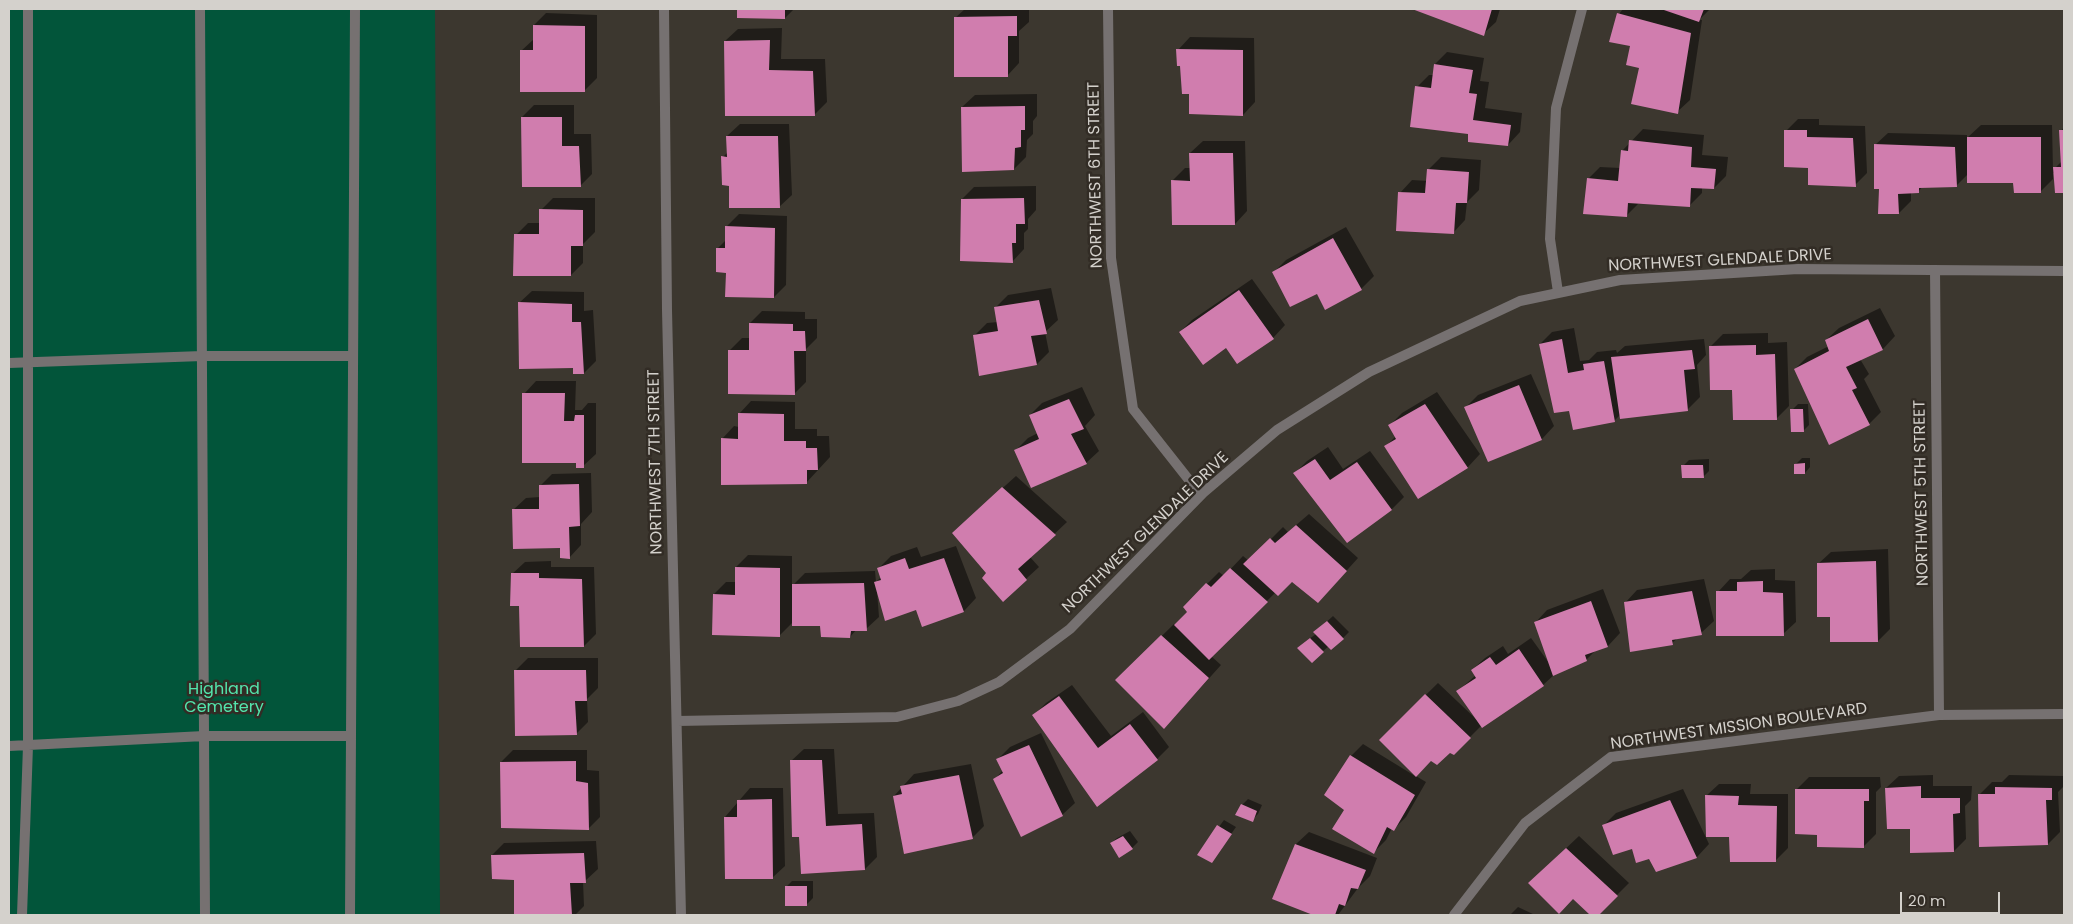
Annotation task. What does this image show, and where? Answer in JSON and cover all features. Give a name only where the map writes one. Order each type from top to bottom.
[{"type":"street","points":[[22,915],[28,746],[28,9]]},
{"type":"street","points":[[200,9],[205,915]]},
{"type":"street","points":[[350,915],[355,9]]},
{"type":"street","name":"NORTHWEST 7TH STREET","points":[[664,9],[667,310],[681,915]]},
{"type":"street","name":"NORTHWEST 6TH STREET","points":[[1108,9],[1110,258],[1133,409],[1189,480],[1203,493]]},
{"type":"street","points":[[1558,292],[1550,239],[1556,108],[1582,9]]},
{"type":"street","name":"NORTHWEST GLENDALE DRIVE","points":[[677,721],[897,717],[958,701],[999,682],[1070,629],[1203,493],[1277,430],[1369,372],[1520,301],[1620,280],[1798,269],[2064,271]]},
{"type":"street","name":"NORTHWEST 5TH STREET","points":[[1935,270],[1939,715]]},
{"type":"street","points":[[9,364],[202,356],[353,356]]},
{"type":"street","name":"NORTHWEST MISSION BOULEVARD","points":[[1454,915],[1525,823],[1611,757],[1939,715],[2064,714]]},
{"type":"street","points":[[9,746],[204,736],[350,736]]},
{"type":"green space","name":"Highland Cemetery","points":[[9,9],[435,9],[440,915],[9,915]]},
{"type":"building","points":[[737,9],[785,9],[785,19],[737,18]]},
{"type":"building","points":[[1412,9],[1492,9],[1484,36]]},
{"type":"building","points":[[1661,9],[1704,9],[1699,22]]},
{"type":"building","points":[[1617,13],[1691,33],[1678,114],[1631,104],[1639,68],[1626,65],[1630,46],[1609,42]]},
{"type":"building","points":[[1017,16],[1017,36],[1008,36],[1008,77],[954,77],[954,17]]},
{"type":"building","points":[[533,25],[585,26],[585,92],[520,92],[520,50],[533,50]]},
{"type":"building","points":[[770,40],[769,70],[813,71],[815,116],[725,116],[724,41]]},
{"type":"building","points":[[1176,49],[1243,50],[1243,116],[1189,114],[1189,94],[1182,94],[1180,66],[1177,66]]},
{"type":"building","points":[[1434,64],[1473,70],[1469,93],[1477,94],[1473,120],[1511,125],[1508,146],[1468,142],[1468,134],[1410,127],[1415,86],[1431,88]]},
{"type":"building","points":[[1025,106],[1025,130],[1021,130],[1021,147],[1015,148],[1014,170],[962,172],[961,107]]},
{"type":"building","points":[[521,117],[562,117],[562,146],[579,146],[581,187],[522,187]]},
{"type":"building","points":[[1784,130],[1807,130],[1807,137],[1853,138],[1856,187],[1808,185],[1808,168],[1784,167]]},
{"type":"building","points":[[2059,130],[2064,130],[2064,193],[2055,193],[2053,167],[2061,167]]},
{"type":"building","points":[[726,136],[778,136],[780,208],[729,208],[729,186],[722,185],[721,156],[727,157]]},
{"type":"building","points":[[1967,137],[2041,137],[2041,193],[2014,193],[2013,183],[1967,183]]},
{"type":"building","points":[[1629,140],[1692,147],[1691,167],[1716,169],[1714,189],[1691,188],[1690,207],[1628,203],[1627,217],[1583,214],[1587,178],[1618,181],[1621,150],[1628,151]]},
{"type":"building","points":[[1874,144],[1955,147],[1957,187],[1919,188],[1919,193],[1898,194],[1899,214],[1878,214],[1879,189],[1874,189]]},
{"type":"building","points":[[1189,153],[1233,153],[1235,225],[1172,225],[1171,180],[1190,181]]},
{"type":"building","points":[[1427,169],[1469,172],[1467,203],[1456,203],[1454,234],[1396,231],[1398,192],[1425,193]]},
{"type":"building","points":[[1024,198],[1025,224],[1016,224],[1016,243],[1012,243],[1013,263],[960,261],[961,199]]},
{"type":"building","points":[[539,209],[583,210],[583,246],[571,246],[571,276],[513,276],[514,234],[539,234]]},
{"type":"building","points":[[725,226],[775,228],[774,298],[725,297],[726,273],[716,272],[716,248],[725,248]]},
{"type":"building","points":[[1333,238],[1362,290],[1325,310],[1317,294],[1290,307],[1272,272]]},
{"type":"building","points":[[1239,290],[1274,339],[1237,364],[1226,348],[1203,365],[1179,332]]},
{"type":"building","points":[[1039,300],[1047,334],[1031,336],[1037,365],[979,376],[973,335],[998,331],[994,307]]},
{"type":"building","points":[[518,302],[572,304],[572,322],[581,322],[584,374],[573,374],[573,368],[519,369]]},
{"type":"building","points":[[1868,319],[1883,350],[1846,367],[1857,388],[1852,390],[1870,425],[1829,445],[1794,369],[1829,351],[1825,340]]},
{"type":"building","points":[[749,323],[793,324],[793,331],[805,331],[806,351],[794,351],[795,395],[728,394],[728,350],[749,350]]},
{"type":"building","points":[[1562,339],[1568,373],[1584,370],[1583,364],[1604,361],[1615,422],[1573,430],[1569,411],[1554,413],[1539,344]]},
{"type":"building","points":[[1756,345],[1756,355],[1775,354],[1777,420],[1733,420],[1732,390],[1710,390],[1709,346]]},
{"type":"building","points":[[1692,350],[1695,369],[1684,370],[1688,411],[1620,419],[1611,357]]},
{"type":"building","points":[[1519,385],[1542,440],[1488,462],[1464,407]]},
{"type":"building","points":[[522,393],[565,393],[564,421],[574,421],[575,415],[584,415],[584,468],[576,468],[576,463],[522,463]]},
{"type":"building","points":[[1069,399],[1084,429],[1071,434],[1087,464],[1031,488],[1014,450],[1039,439],[1029,415]]},
{"type":"building","points":[[1425,404],[1468,468],[1418,499],[1384,446],[1396,439],[1388,425]]},
{"type":"building","points":[[1790,409],[1803,409],[1804,432],[1791,432]]},
{"type":"building","points":[[738,413],[784,414],[784,441],[806,441],[806,448],[817,448],[818,470],[807,470],[807,484],[721,485],[721,438],[738,439]]},
{"type":"building","points":[[1315,459],[1330,480],[1357,462],[1392,510],[1347,543],[1293,473]]},
{"type":"building","points":[[1805,463],[1805,474],[1794,474],[1794,464]]},
{"type":"building","points":[[1681,465],[1703,465],[1704,478],[1682,478]]},
{"type":"building","points":[[579,484],[580,526],[569,527],[570,559],[560,558],[560,548],[513,549],[512,509],[539,509],[539,485]]},
{"type":"building","points":[[1002,487],[1056,535],[1018,569],[1027,580],[1003,602],[982,578],[986,573],[952,533]]},
{"type":"building","points":[[1296,525],[1347,571],[1318,603],[1292,582],[1278,596],[1243,564],[1270,538],[1275,543]]},
{"type":"building","points":[[905,558],[909,569],[944,558],[964,612],[922,627],[916,610],[885,621],[874,582],[881,580],[877,568]]},
{"type":"building","points":[[1876,561],[1878,642],[1830,642],[1830,617],[1817,617],[1817,563]]},
{"type":"building","points":[[735,567],[780,568],[780,637],[712,635],[713,594],[735,595]]},
{"type":"building","points":[[1230,568],[1268,602],[1209,660],[1174,625],[1187,612],[1183,607],[1206,583],[1211,587]]},
{"type":"building","points":[[511,573],[539,573],[539,578],[582,579],[584,647],[520,647],[519,606],[510,606]]},
{"type":"building","points":[[1763,581],[1763,592],[1783,593],[1784,636],[1716,636],[1716,591],[1737,591],[1737,582]]},
{"type":"building","points":[[864,583],[867,631],[851,631],[850,638],[821,637],[820,626],[792,626],[792,584]]},
{"type":"building","points":[[1692,591],[1702,635],[1672,640],[1673,645],[1630,652],[1624,602]]},
{"type":"building","points":[[1591,601],[1608,647],[1585,655],[1587,661],[1553,676],[1534,622]]},
{"type":"building","points":[[1327,621],[1344,639],[1331,650],[1313,632]]},
{"type":"building","points":[[1161,635],[1209,678],[1164,729],[1115,680]]},
{"type":"building","points":[[1310,638],[1324,652],[1312,663],[1297,648]]},
{"type":"building","points":[[1519,649],[1544,686],[1482,728],[1456,691],[1476,678],[1471,670],[1490,657],[1496,665]]},
{"type":"building","points":[[514,670],[586,670],[587,701],[575,701],[577,735],[515,736]]},
{"type":"building","points":[[1425,694],[1471,738],[1454,755],[1450,753],[1437,765],[1431,761],[1416,777],[1379,740]]},
{"type":"building","points":[[1059,696],[1098,748],[1130,724],[1158,760],[1097,807],[1032,715]]},
{"type":"building","points":[[1029,745],[1063,816],[1021,837],[993,779],[1003,773],[996,759]]},
{"type":"building","points":[[1350,755],[1415,795],[1394,831],[1387,827],[1374,854],[1332,829],[1344,810],[1324,795]]},
{"type":"building","points":[[790,760],[822,760],[826,826],[862,824],[865,870],[801,874],[799,837],[792,837]]},
{"type":"building","points":[[576,761],[576,781],[588,783],[589,830],[501,828],[500,762]]},
{"type":"building","points":[[959,775],[973,839],[904,854],[893,796],[902,794],[900,786]]},
{"type":"building","points":[[1921,786],[1921,798],[1960,798],[1960,813],[1953,814],[1954,852],[1910,853],[1910,829],[1887,829],[1885,788]]},
{"type":"building","points":[[1995,787],[2052,788],[2052,800],[2046,800],[2048,845],[1979,847],[1978,794],[1995,794]]},
{"type":"building","points":[[1795,789],[1869,789],[1869,801],[1864,801],[1864,848],[1817,847],[1817,835],[1795,834]]},
{"type":"building","points":[[1705,795],[1739,796],[1738,805],[1777,806],[1776,862],[1730,862],[1729,837],[1706,837]]},
{"type":"building","points":[[772,799],[773,879],[725,879],[724,817],[737,817],[737,800]]},
{"type":"building","points":[[1670,800],[1697,858],[1656,872],[1649,859],[1636,863],[1632,849],[1613,855],[1602,825]]},
{"type":"building","points":[[1241,804],[1257,811],[1253,822],[1235,815]]},
{"type":"building","points":[[1217,825],[1232,834],[1212,863],[1197,855]]},
{"type":"building","points":[[1123,836],[1133,849],[1119,858],[1110,843]]},
{"type":"building","points":[[1295,844],[1366,870],[1358,889],[1351,888],[1345,906],[1339,904],[1335,915],[1313,915],[1272,899]]},
{"type":"building","points":[[1566,848],[1618,896],[1599,915],[1590,915],[1573,899],[1559,914],[1528,883]]},
{"type":"building","points":[[584,853],[586,883],[570,883],[572,915],[514,915],[514,880],[492,879],[491,855]]},
{"type":"building","points":[[785,886],[807,886],[807,906],[785,906]]}]
